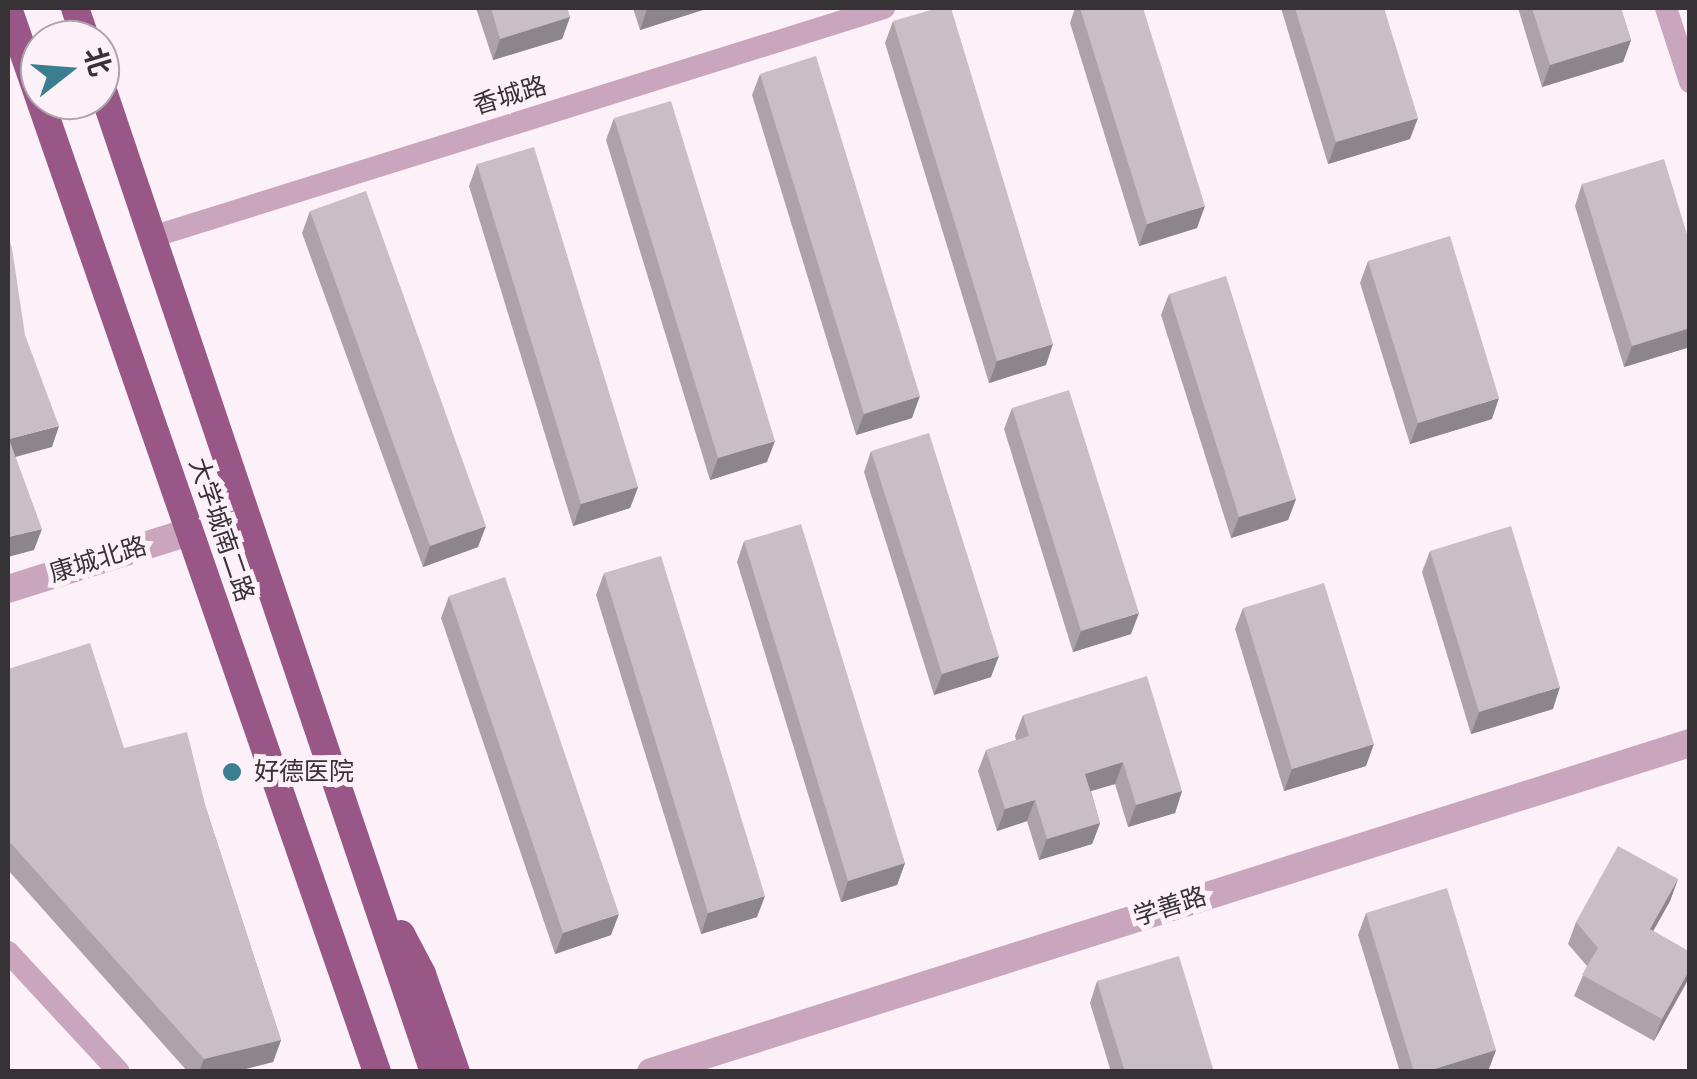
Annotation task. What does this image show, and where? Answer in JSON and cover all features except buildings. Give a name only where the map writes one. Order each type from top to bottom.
[{"type":"highway","name":"大学城南二路","points":[[8,8],[378,1072]]},
{"type":"highway","name":"大学城南二路","points":[[113,120],[434,1072]]},
{"type":"highway","points":[[357,847],[422,974],[456,1072]]},
{"type":"street","name":"香城路","points":[[152,237],[884,8]]},
{"type":"street","points":[[1666,8],[1690,82]]},
{"type":"street","name":"康城北路","points":[[8,589],[190,532]]},
{"type":"street","name":"学善路","points":[[651,1072],[1690,744]]},
{"type":"street","points":[[8,952],[118,1072]]},
{"type":"place","name":"好德医院","points":[[232,772]]}]
